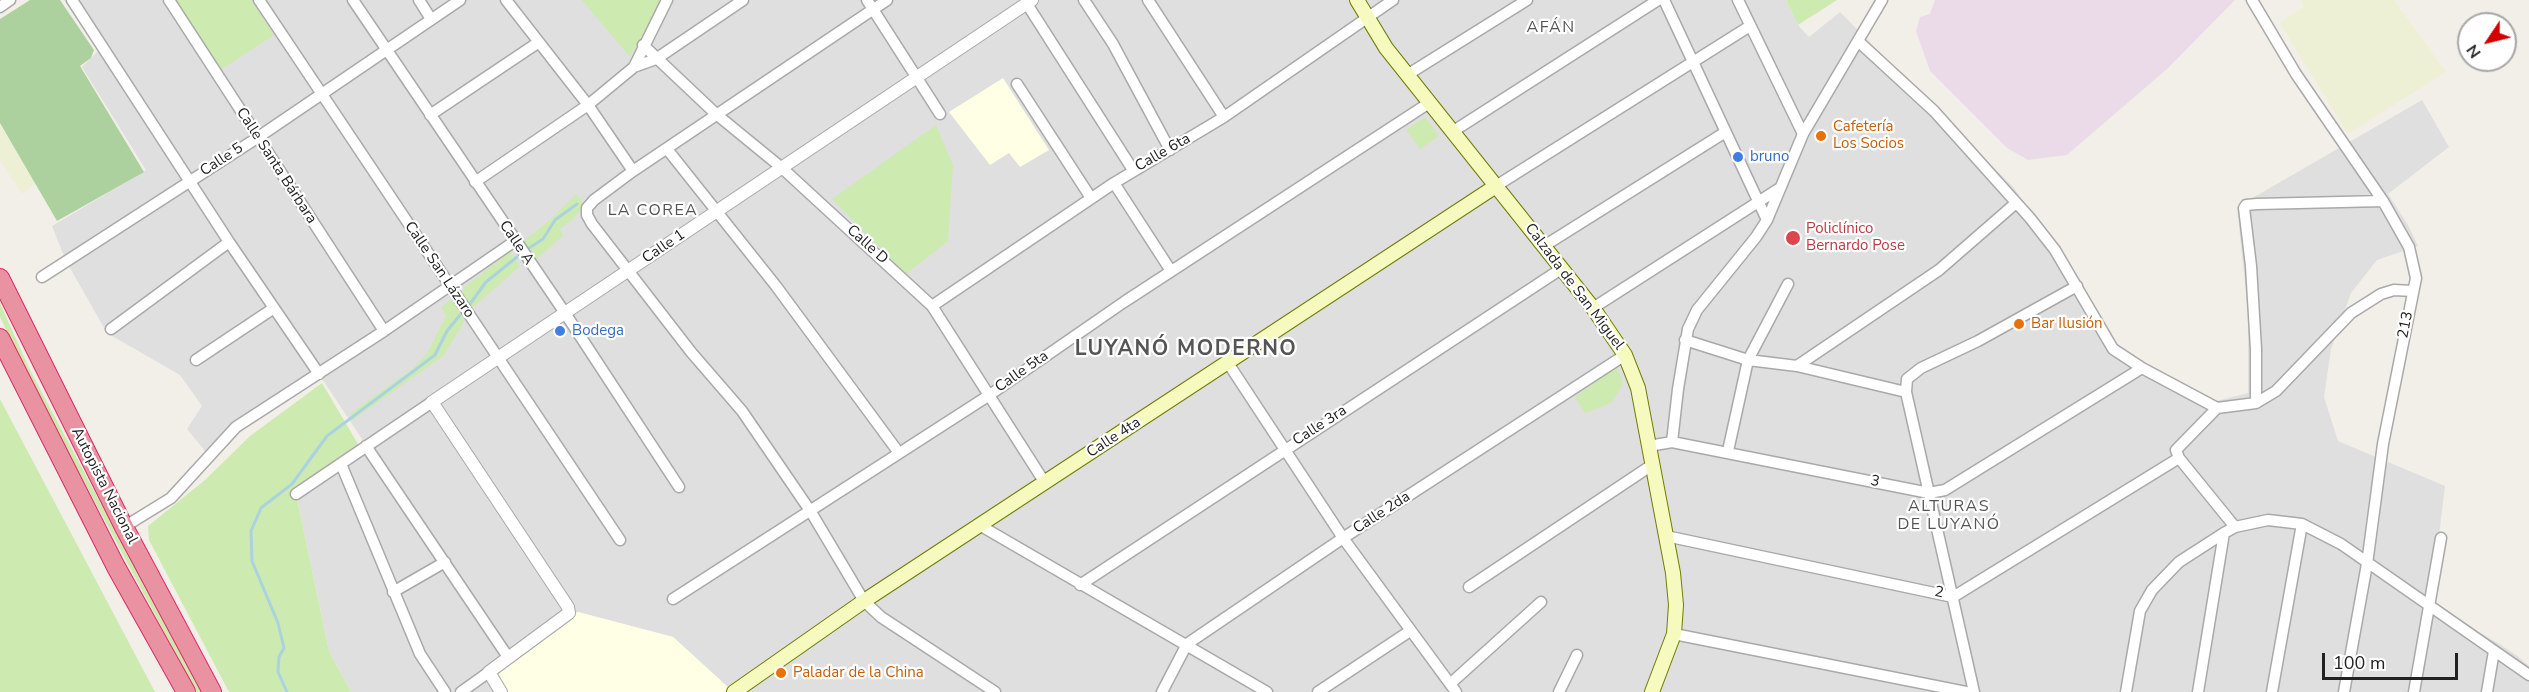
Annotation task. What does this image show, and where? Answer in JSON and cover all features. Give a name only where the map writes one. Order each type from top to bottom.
[{"type":"highway","name":"Autopista Nacional","points":[[0,278],[124,528],[212,692]]},
{"type":"highway","name":"Autopista Nacional","points":[[0,338],[116,567],[186,692]]},
{"type":"main road","name":"Calzada de San Miguel","points":[[1357,0],[1366,17],[1407,75],[1593,308],[1625,355],[1638,388],[1666,536],[1676,605],[1674,634],[1652,692]]},
{"type":"main road","name":"Calle 4ta","points":[[737,691],[864,601],[1496,186]]},
{"type":"street","points":[[0,7],[10,0]]},
{"type":"street","points":[[72,0],[229,242],[319,374]]},
{"type":"street","name":"Calle Santa Bárbara","points":[[169,0],[384,332]]},
{"type":"street","name":"Calle San Lázaro","points":[[259,0],[620,540]]},
{"type":"street","name":"Calle A","points":[[353,0],[565,312],[679,487]]},
{"type":"street","points":[[419,0],[431,20]]},
{"type":"street","name":"Calle 5","points":[[42,277],[257,138],[460,0]]},
{"type":"street","points":[[506,0],[588,105],[633,171]]},
{"type":"street","points":[[634,67],[667,0]]},
{"type":"street","points":[[475,182],[588,105],[634,67],[656,59],[743,0]]},
{"type":"street","points":[[886,0],[870,4],[633,171],[594,200],[587,208],[592,224],[691,352],[742,411],[811,512],[864,601],[881,616],[995,692]]},
{"type":"street","points":[[1084,0],[1113,44],[1170,150]]},
{"type":"street","points":[[1148,0],[1224,117]]},
{"type":"street","name":"Calle 6ta","points":[[932,306],[1133,170],[1224,117],[1393,0]]},
{"type":"street","points":[[1407,75],[1527,0]]},
{"type":"street","points":[[1452,132],[1658,0]]},
{"type":"street","points":[[1664,0],[1694,62],[1724,133],[1767,220]]},
{"type":"street","points":[[1738,0],[1803,134]]},
{"type":"street","points":[[1672,442],[1685,340],[1697,310],[1767,220],[1803,134],[1882,0]]},
{"type":"street","name":"213","points":[[2252,0],[2296,74],[2383,201],[2409,248],[2416,278],[2383,444],[2367,564],[2344,692]]},
{"type":"street","points":[[1030,2],[1133,170]]},
{"type":"street","name":"Calle 1","points":[[296,494],[1030,2]]},
{"type":"street","points":[[870,4],[940,114]]},
{"type":"street","points":[[1496,186],[1750,26]]},
{"type":"street","points":[[1858,41],[1934,111],[2055,250],[2113,350],[2217,408],[2256,403],[2276,391],[2351,313],[2381,294],[2394,290],[2413,291]]},
{"type":"street","points":[[430,115],[539,42]]},
{"type":"street","name":"Calle D","points":[[643,45],[716,114],[782,168],[932,306],[1045,483]]},
{"type":"street","points":[[1017,84],[1091,198]]},
{"type":"street","name":"Calle 5ta","points":[[673,599],[988,396],[1171,271],[1429,103]]},
{"type":"street","points":[[1544,246],[1724,133]]},
{"type":"street","points":[[667,149],[783,295],[899,453]]},
{"type":"street","points":[[1114,183],[1171,271]]},
{"type":"street","points":[[1593,308],[1780,188]]},
{"type":"street","points":[[2256,403],[2252,266],[2244,208],[2246,205],[2258,204],[2383,201]]},
{"type":"street","points":[[1797,366],[1939,270],[2016,203]]},
{"type":"street","points":[[124,528],[171,498],[236,428],[384,332],[515,241]]},
{"type":"street","points":[[111,329],[229,242]]},
{"type":"street","name":"Calle 3ra","points":[[1080,585],[1561,269]]},
{"type":"street","points":[[1728,452],[1748,360],[1788,284]]},
{"type":"street","points":[[1974,692],[1906,392],[1907,379],[1921,368],[1978,341],[2077,286]]},
{"type":"street","points":[[196,360],[274,308]]},
{"type":"street","points":[[1685,340],[1748,360],[1797,366],[1906,392]]},
{"type":"street","name":"Calle 2da","points":[[1162,692],[1187,644],[1343,538],[1625,355]]},
{"type":"street","points":[[1228,363],[1343,538],[1453,688],[1541,602]]},
{"type":"street","points":[[1929,493],[1945,490],[2142,368]]},
{"type":"street","points":[[432,402],[566,603],[568,613],[461,692]]},
{"type":"street","name":"2","points":[[1666,536],[1953,597],[2177,454],[2217,408]]},
{"type":"street","name":"3","points":[[1649,446],[1672,442],[1929,493]]},
{"type":"street","points":[[366,446],[508,657]]},
{"type":"street","points":[[2177,454],[2235,527]]},
{"type":"street","points":[[341,464],[420,654],[445,692]]},
{"type":"street","points":[[1469,587],[1652,465]]},
{"type":"street","points":[[2126,692],[2140,611],[2152,591],[2180,562],[2224,533],[2235,527],[2268,520],[2302,524],[2342,544],[2367,564],[2429,604],[2529,675]]},
{"type":"street","points":[[2272,692],[2302,524]]},
{"type":"street","points":[[981,526],[1267,692]]},
{"type":"street","points":[[2198,692],[2224,533]]},
{"type":"street","points":[[2414,692],[2441,538]]},
{"type":"street","points":[[393,592],[445,562]]},
{"type":"street","points":[[1318,692],[1410,631]]},
{"type":"street","points":[[1674,634],[1966,692]]},
{"type":"street","points":[[2487,692],[2494,651]]},
{"type":"street","points":[[1559,692],[1577,655]]},
{"type":"street","points":[[489,672],[501,692]]},
{"type":"shaded area","points":[[64,0],[1786,0],[1798,25],[1809,37],[1840,12],[2014,188],[2055,250],[2104,335],[2165,376],[2216,401],[2248,393],[2248,313],[2237,207],[2422,100],[2449,147],[2388,194],[2408,225],[2418,246],[2377,260],[2351,293],[2331,349],[2324,397],[2338,441],[2445,486],[2431,602],[2515,654],[2529,666],[2529,692],[735,692],[737,689],[729,688],[673,637],[578,612],[568,613],[489,672],[501,692],[351,692],[329,651],[296,494],[366,445],[319,374],[236,427],[210,457],[187,429],[202,406],[180,375],[107,333],[66,261],[52,226],[146,170],[82,67],[98,51]]},
{"type":"shaded area","points":[[1935,0],[2235,0],[2167,69],[2067,155],[2028,160],[2007,148],[1930,71],[1916,31],[1920,17],[1930,14]]},
{"type":"shaded area","points":[[2301,0],[2394,0],[2446,72],[2348,134],[2280,23],[2303,7]]},
{"type":"shaded area","points":[[1003,78],[1049,150],[1020,167],[1009,153],[990,165],[949,112]]},
{"type":"shaded area","points":[[0,124],[38,182],[22,194],[0,161]]},
{"type":"shaded area","points":[[578,612],[673,637],[729,688],[723,692],[507,692],[496,675]]},
{"type":"green space","points":[[30,0],[60,0],[94,50],[91,58],[80,66],[144,172],[57,221],[0,123],[0,19]]},
{"type":"green space","points":[[174,0],[251,0],[274,35],[219,71]]},
{"type":"green space","points":[[582,0],[662,0],[630,57]]},
{"type":"green space","points":[[1786,0],[1837,0],[1798,25]]},
{"type":"green space","points":[[1425,117],[1439,136],[1420,149],[1406,130]]},
{"type":"green space","points":[[936,125],[953,165],[948,241],[906,274],[832,199]]},
{"type":"green space","points":[[576,194],[584,204],[574,218],[560,229],[563,236],[533,262],[521,243],[551,219]]},
{"type":"green space","points":[[510,252],[520,266],[469,311],[462,298],[464,287]]},
{"type":"green space","points":[[452,299],[465,321],[443,356],[353,420],[350,414],[411,370],[426,355],[446,316],[441,307]]},
{"type":"green space","points":[[0,303],[30,370],[201,692],[196,692],[26,372],[0,317]]},
{"type":"green space","points":[[1616,367],[1622,379],[1622,386],[1611,403],[1585,413],[1575,397]]},
{"type":"green space","points":[[322,383],[358,444],[341,464],[296,494],[329,651],[351,692],[229,692],[149,540],[148,526],[205,480],[250,436]]},
{"type":"green space","points":[[0,399],[155,692],[0,692]]},
{"type":"waterway","points":[[529,248],[543,239],[555,220],[577,204]]},
{"type":"waterway","points":[[470,304],[486,282],[517,257]]},
{"type":"waterway","points":[[287,692],[278,672],[279,657],[284,648],[278,623],[252,561],[251,531],[261,508],[292,484],[327,436],[435,355],[447,331],[460,315]]},
{"type":"place","name":"Cafetería Los Socios","points":[[1821,136]]},
{"type":"place","name":"bruno","points":[[1738,157]]},
{"type":"place","name":"Policlínico Bernardo Pose","points":[[1793,238]]},
{"type":"place","name":"Bar Ilusión","points":[[2019,324]]},
{"type":"place","name":"Bodega","points":[[560,331]]},
{"type":"place","name":"Paladar de la China","points":[[781,673]]},
{"type":"district","name":"AFÁN","points":[[1551,28]]},
{"type":"district","name":"LA COREA","points":[[653,211]]},
{"type":"district","name":"LUYANÓ MODERNO","points":[[1186,350]]},
{"type":"district","name":"ALTURAS DE LUYANÓ","points":[[1949,516]]}]
